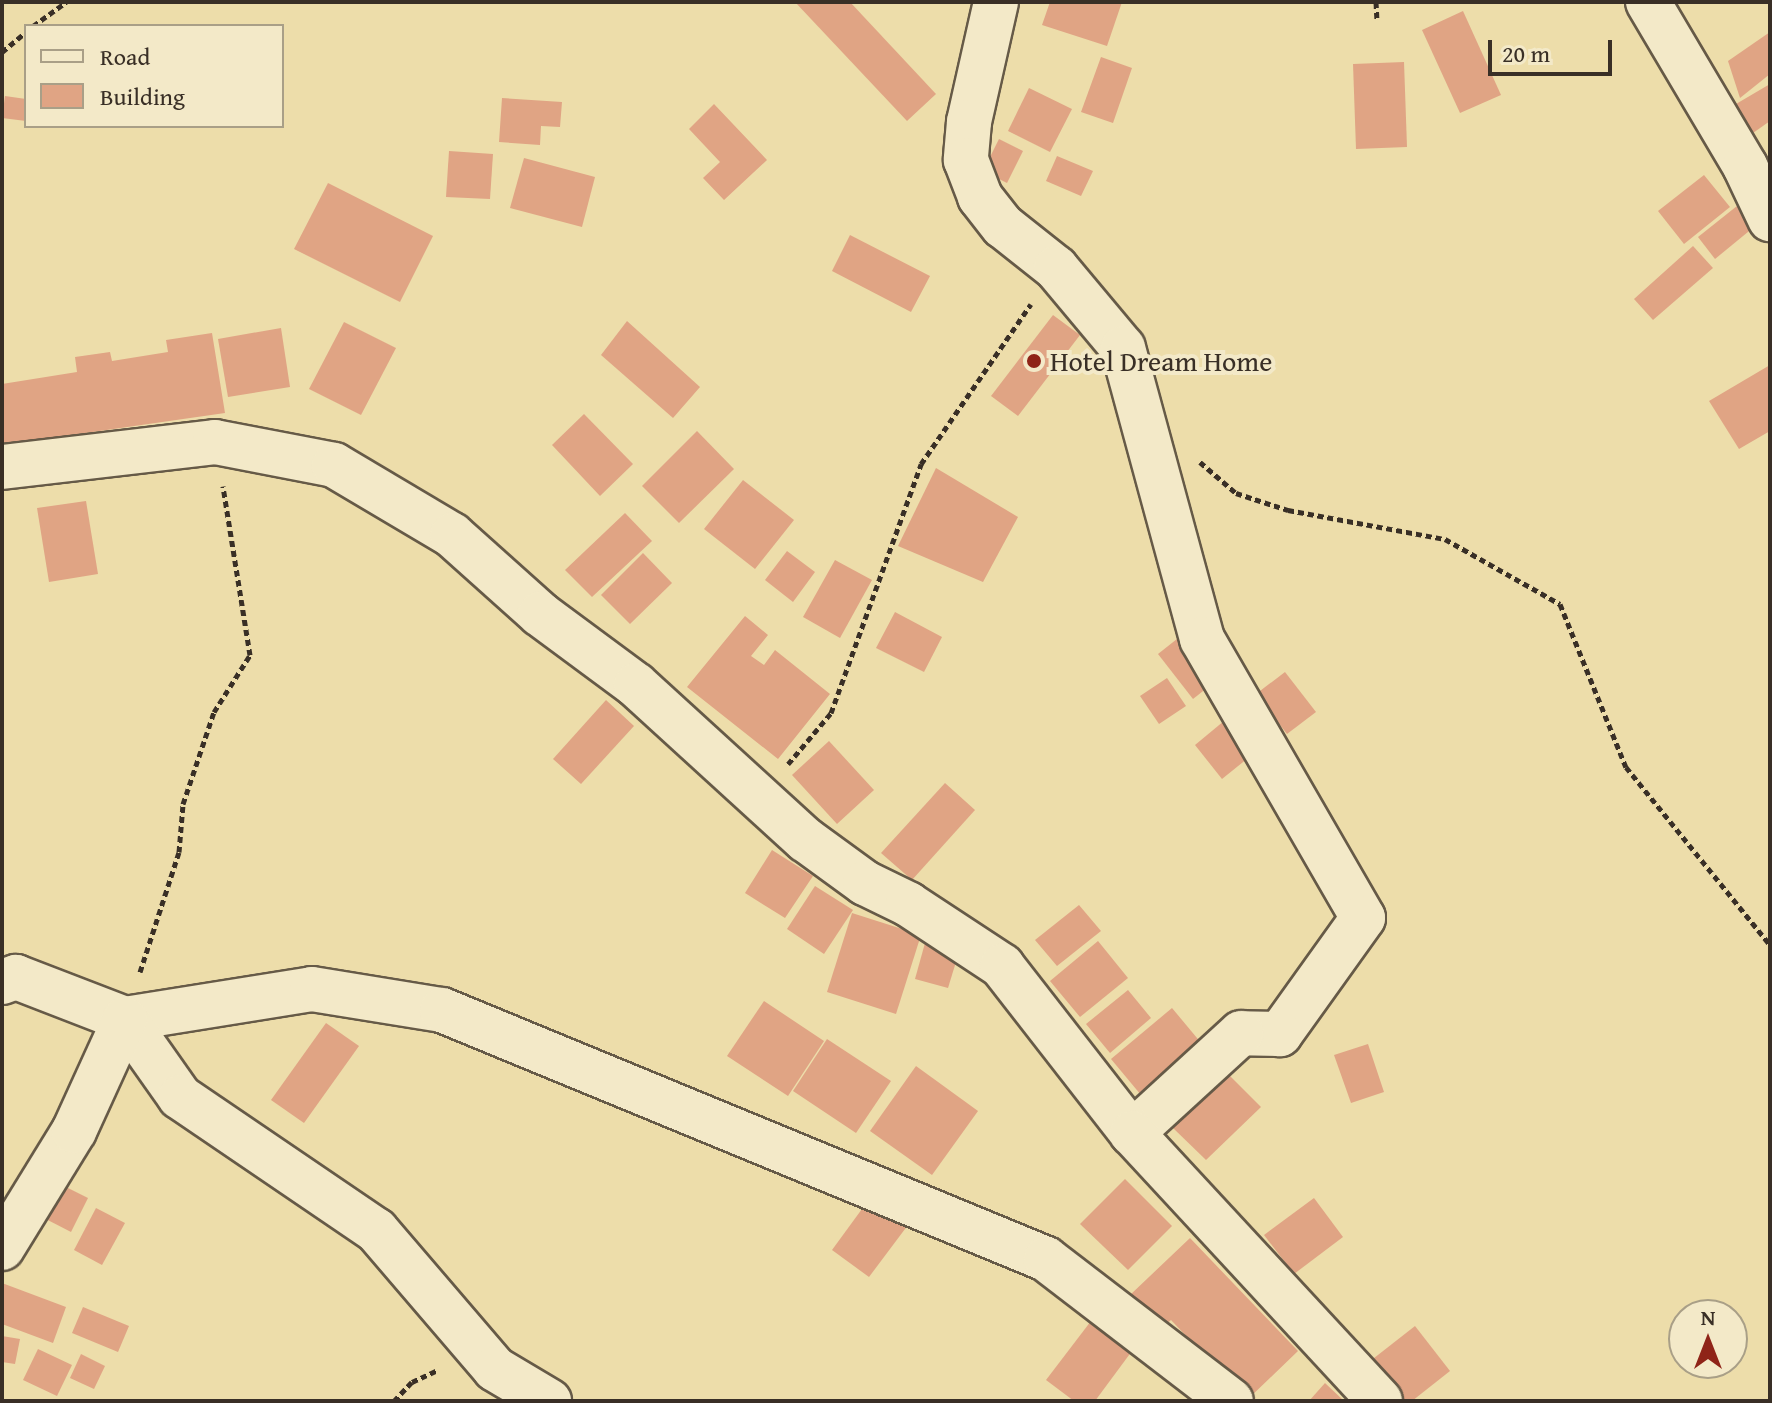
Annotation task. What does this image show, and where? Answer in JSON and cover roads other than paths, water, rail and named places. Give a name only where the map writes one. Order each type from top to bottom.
[{"type":"street","points":[[996,2],[969,122],[966,160],[980,197],[1003,226],[1056,268],[1123,348],[1202,639],[1363,918],[1280,1034],[1241,1033],[1132,1133]]},
{"type":"street","points":[[1648,2],[1758,155],[1770,219]]},
{"type":"street","points":[[2,467],[215,442],[334,465],[452,535],[762,796],[806,840],[865,883],[908,904],[1002,966],[1132,1133],[1380,1401]]},
{"type":"street","points":[[2,982],[16,977],[125,1019],[312,989],[442,1010],[1046,1259],[1231,1401]]},
{"type":"street","points":[[2,1248],[74,1131],[125,1019]]},
{"type":"street","points":[[125,1019],[180,1097],[376,1230],[495,1369],[549,1401]]},
{"type":"place","name":"Hotel Dream Home","points":[[1034,361]]}]
